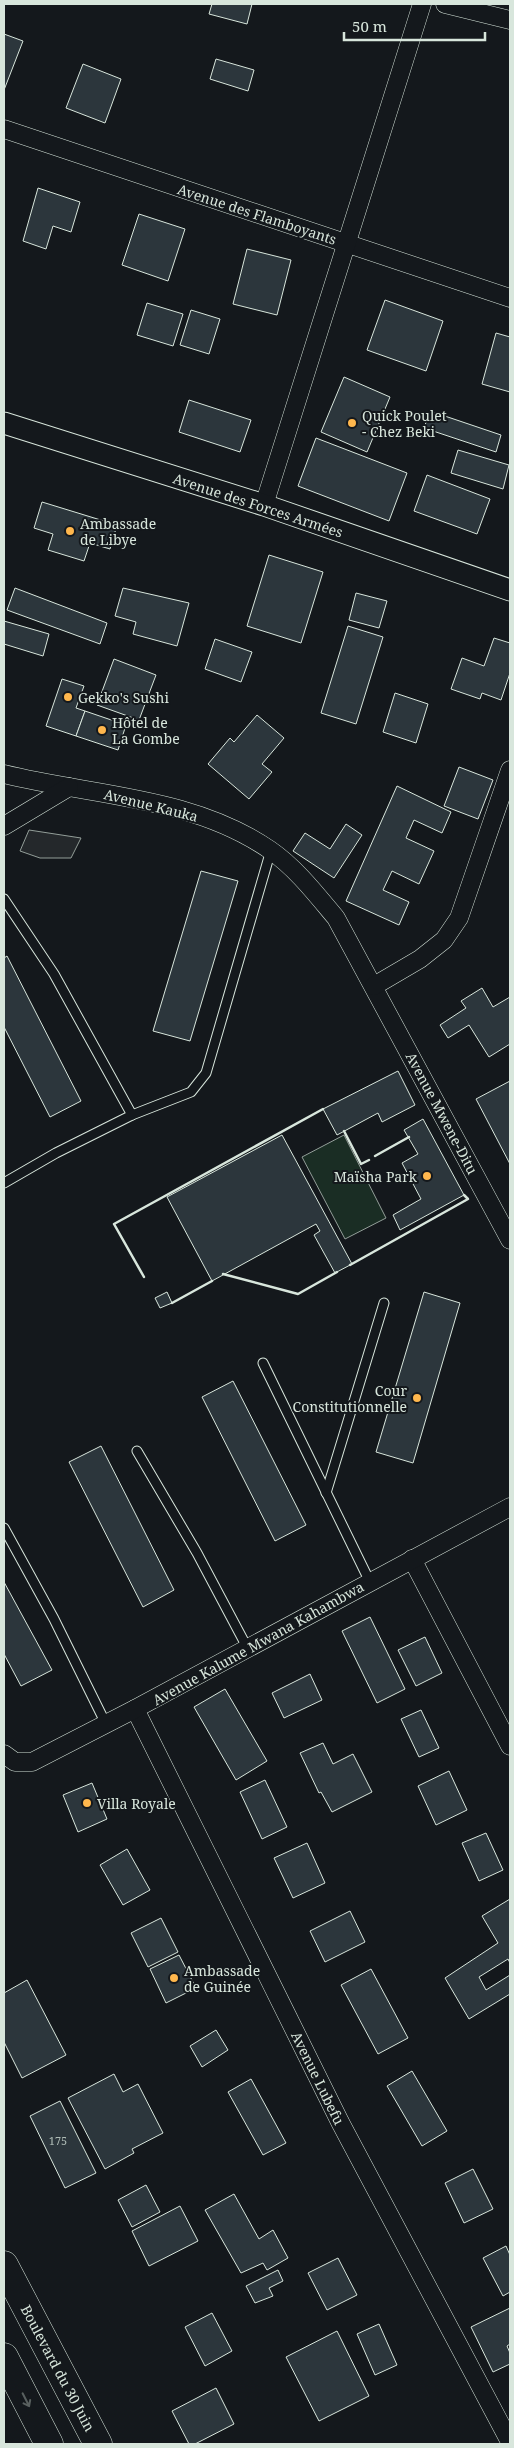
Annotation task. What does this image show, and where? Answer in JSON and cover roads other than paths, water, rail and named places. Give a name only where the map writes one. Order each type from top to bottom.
[{"type":"main road","name":"Boulevard du 30 Juin","points":[[4,2265],[98,2444]]},
{"type":"main road","points":[[4,2357],[49,2444]]},
{"type":"street","points":[[264,505],[422,4]]},
{"type":"street","points":[[445,4],[465,6],[510,20]]},
{"type":"street","name":"Avenue des Flamboyants","points":[[4,129],[510,298]]},
{"type":"street","name":"Avenue des Forces Armées","points":[[4,423],[264,505],[510,590]]},
{"type":"street","points":[[374,986],[420,960],[444,940],[459,918],[510,770]]},
{"type":"street","name":"Avenue Kauka","points":[[4,774],[131,797],[187,811],[234,829],[271,850],[301,876],[336,918],[374,986]]},
{"type":"street","points":[[4,826],[69,787]]},
{"type":"street","name":"Avenue Mwene-Ditu","points":[[374,986],[510,1240]]},
{"type":"street","name":"Avenue Kalume Mwana Kahambwa","points":[[4,1754],[15,1762],[32,1762],[248,1649],[510,1507]]},
{"type":"street","points":[[412,1559],[510,1746]]},
{"type":"street","name":"Avenue Lubefu","points":[[135,1709],[340,2122],[510,2442]]},
{"type":"lane","points":[[4,1183],[56,1153],[132,1115],[191,1092],[206,1073],[271,850]]},
{"type":"lane","points":[[4,899],[54,974],[132,1115]]},
{"type":"lane","points":[[326,1493],[384,1303]]},
{"type":"lane","points":[[263,1363],[370,1582]]},
{"type":"lane","points":[[137,1451],[197,1552],[248,1649]]},
{"type":"lane","points":[[4,1528],[54,1619],[106,1724]]},
{"type":"place","name":"Quick Poulet - Chez Beki","points":[[352,423]]},
{"type":"place","name":"Ambassade de Libye","points":[[70,531]]},
{"type":"place","name":"Gekko's Sushi","points":[[68,697]]},
{"type":"place","name":"Hôtel de La Gombe","points":[[102,730]]},
{"type":"place","name":"Maïsha Park","points":[[427,1176]]},
{"type":"place","name":"Cour Constitutionnelle","points":[[417,1398]]},
{"type":"place","name":"Villa Royale","points":[[87,1803]]},
{"type":"place","name":"Ambassade de Guinée","points":[[174,1978]]}]
